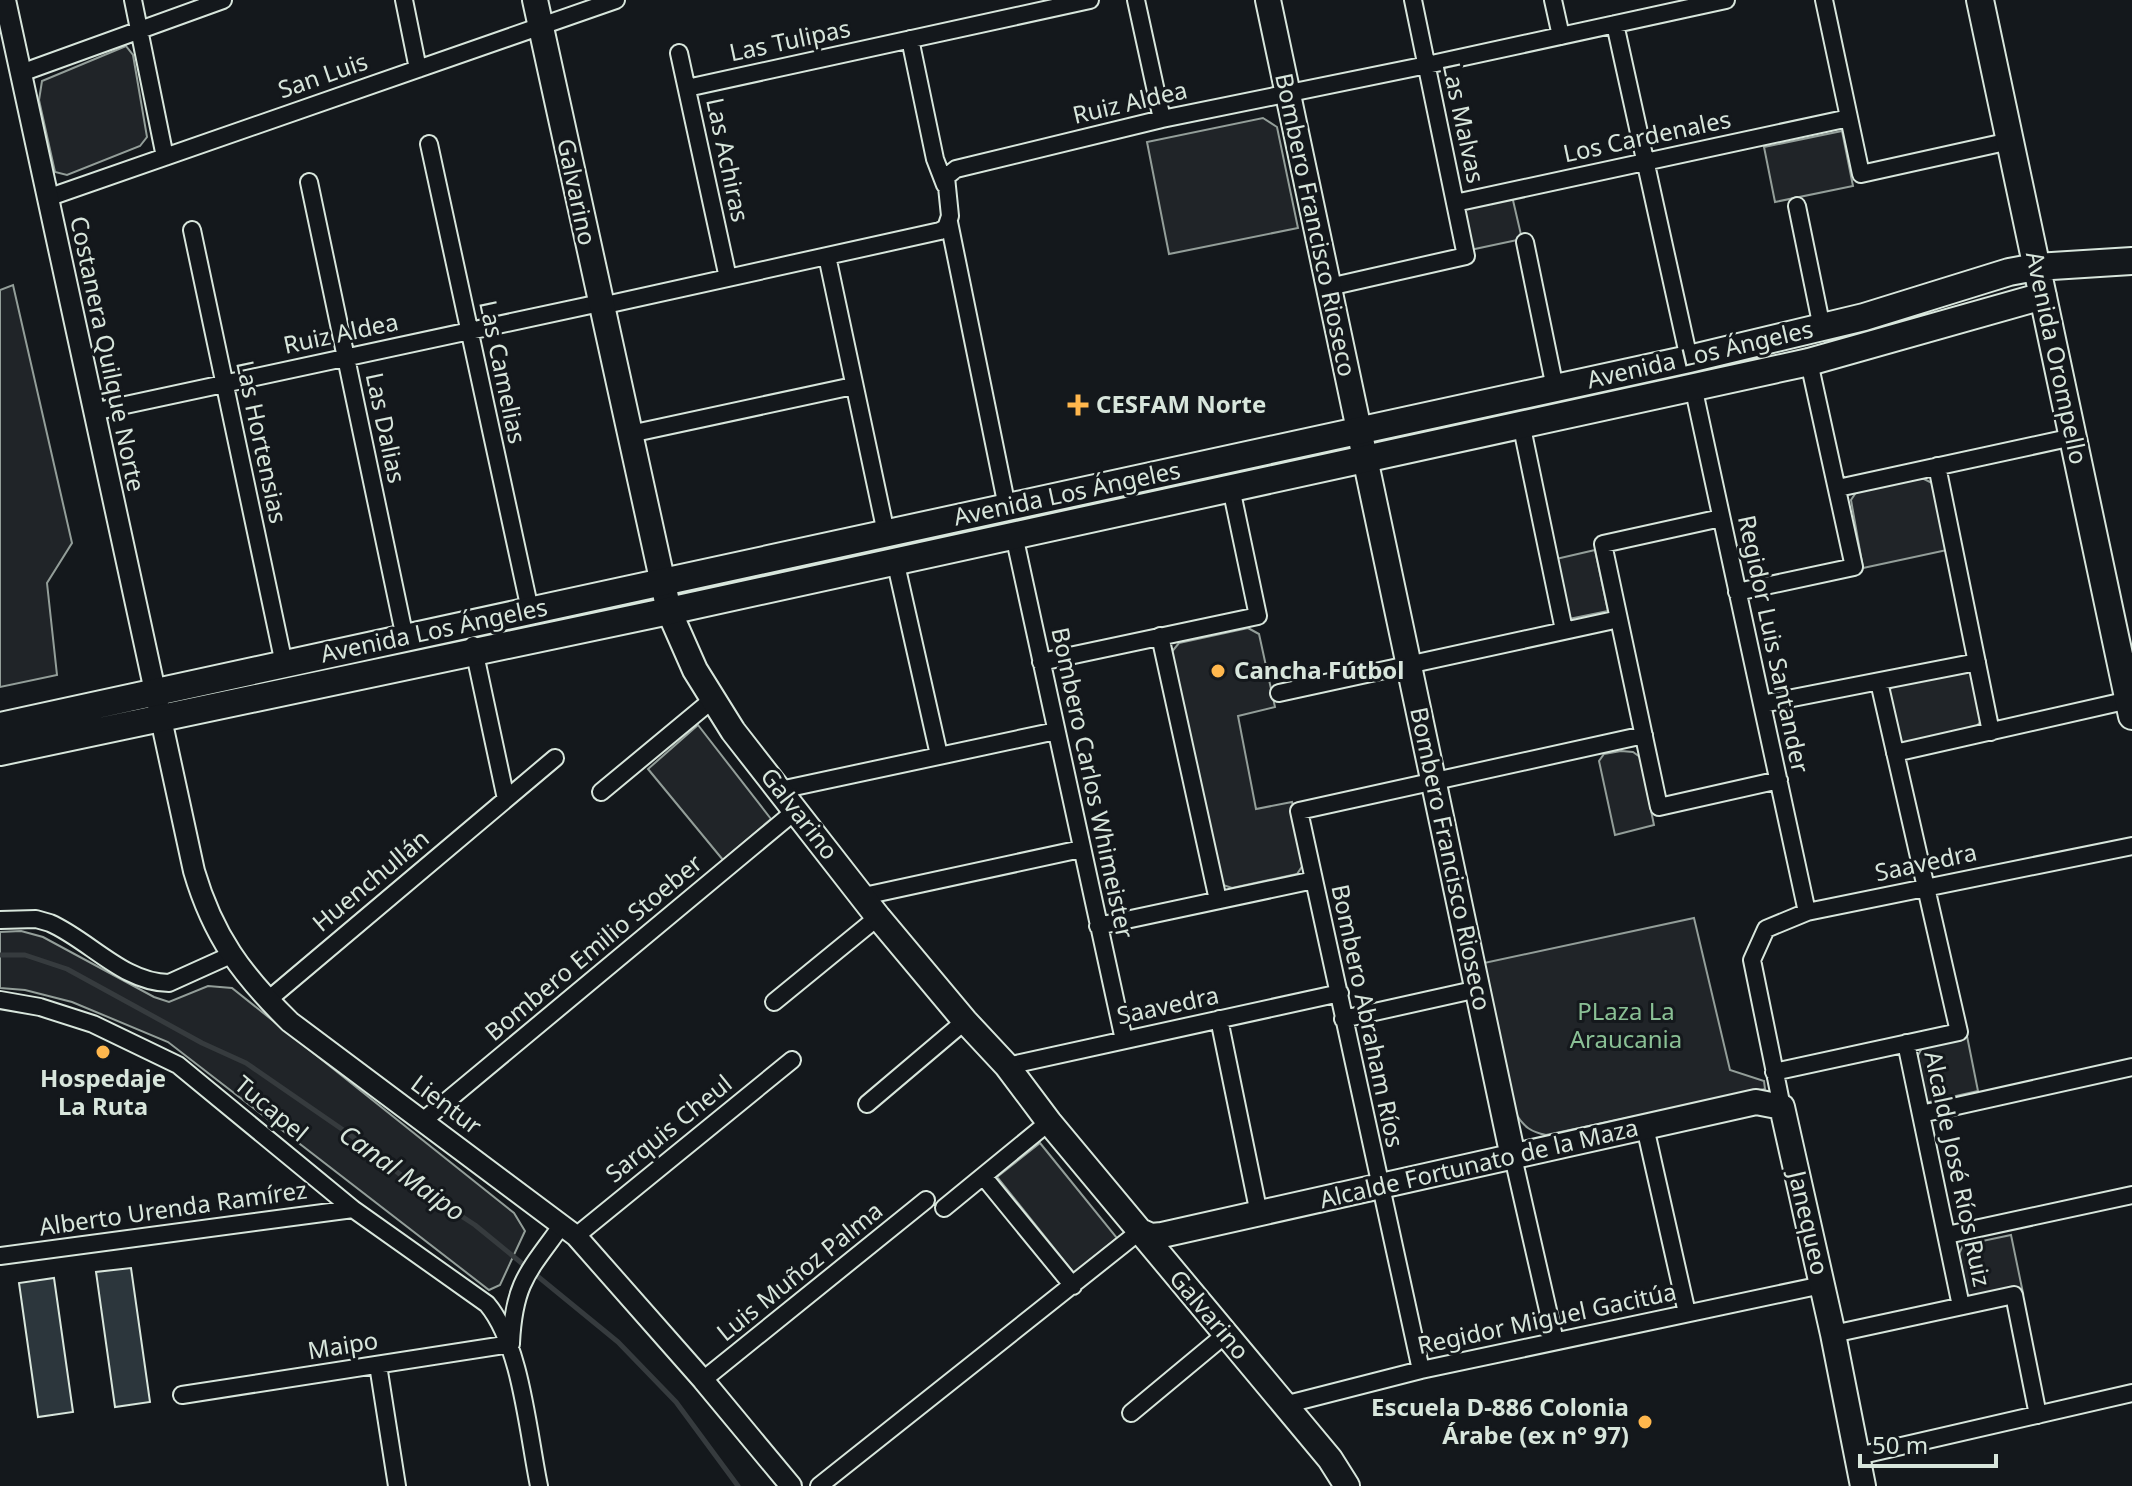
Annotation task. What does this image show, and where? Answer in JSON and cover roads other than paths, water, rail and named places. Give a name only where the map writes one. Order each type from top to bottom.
[{"type":"main road","name":"Galvarino","points":[[535,0],[669,611],[685,652],[712,700],[794,812],[1330,1459],[1347,1486]]},
{"type":"main road","name":"Bombero Francisco Rioseco","points":[[1268,0],[1513,1157]]},
{"type":"main road","name":"Avenida Orompello","points":[[1980,0],[2130,708]]},
{"type":"main road","name":"Avenida Los Ángeles","points":[[0,726],[1689,359],[1900,308],[2009,272],[2036,267],[2132,261]]},
{"type":"main road","name":"Avenida Los Ángeles","points":[[0,752],[669,611],[1809,362],[2043,296]]},
{"type":"main road","name":"Alcalde Fortunato de la Maza","points":[[1140,1231],[1151,1236],[1176,1232],[1756,1102],[1782,1107]]},
{"type":"main road","name":"Janequeo","points":[[1782,1107],[1833,1334],[1863,1486]]},
{"type":"main road","points":[[1164,1260],[1160,1243],[1176,1232]]},
{"type":"street","name":"Costanera Quilque Norte","points":[[5,0],[160,718]]},
{"type":"street","points":[[133,0],[165,157]]},
{"type":"street","points":[[21,73],[223,0]]},
{"type":"street","points":[[404,0],[418,69]]},
{"type":"street","name":"San Luis","points":[[47,198],[616,0]]},
{"type":"street","name":"Las Tulipas","points":[[687,88],[1090,0]]},
{"type":"street","points":[[1136,0],[1162,119]]},
{"type":"street","name":"Las Malvas","points":[[1329,287],[1466,256],[1413,0]]},
{"type":"street","points":[[1553,0],[1561,36]]},
{"type":"street","name":"Ruiz Aldea","points":[[945,185],[946,177],[956,169],[1162,119],[1561,36],[1688,4],[1726,0]]},
{"type":"street","points":[[1824,0],[1861,174],[2010,141]]},
{"type":"street","points":[[1615,24],[1643,162],[1689,359]]},
{"type":"street","points":[[910,39],[935,159],[945,185],[949,222],[1007,507]]},
{"type":"street","name":"Las Achiras","points":[[679,53],[728,278]]},
{"type":"street","name":"Los Cardenales","points":[[1455,203],[1849,118]]},
{"type":"street","name":"Las Camelias","points":[[429,144],[530,610]]},
{"type":"street","name":"Las Dalias","points":[[309,182],[405,638]]},
{"type":"street","points":[[1797,206],[1822,328]]},
{"type":"street","name":"Ruiz Aldea","points":[[93,412],[940,231],[949,222]]},
{"type":"street","name":"Las Hortensias","points":[[192,230],[284,664]]},
{"type":"street","points":[[1525,242],[1555,388]]},
{"type":"street","points":[[827,256],[886,533]]},
{"type":"street","points":[[1737,592],[1854,567],[1809,362]]},
{"type":"street","points":[[630,434],[853,386]]},
{"type":"street","name":"Regidor Luis Santander","points":[[1693,386],[1807,912]]},
{"type":"street","points":[[1521,423],[1564,630]]},
{"type":"street","points":[[1838,488],[2073,437]]},
{"type":"street","points":[[1937,466],[1991,732]]},
{"type":"street","points":[[1041,662],[1258,616],[1231,488]]},
{"type":"street","points":[[1721,518],[1603,544],[1659,807],[1779,780]]},
{"type":"street","name":"Bombero Carlos Whimeister","points":[[1014,535],[1124,1040]]},
{"type":"street","points":[[895,560],[939,755]]},
{"type":"street","points":[[1279,693],[1619,619]]},
{"type":"street","points":[[469,624],[506,799]]},
{"type":"street","points":[[1160,636],[1218,900]]},
{"type":"street","points":[[1762,704],[1977,662]]},
{"type":"street","points":[[1774,1072],[1959,1032],[1879,682]]},
{"type":"street","points":[[601,792],[712,700]]},
{"type":"street","points":[[1895,753],[1991,732],[2130,708]]},
{"type":"street","name":"Lientur","points":[[160,718],[194,871],[210,920],[231,955],[290,1022],[569,1230],[703,1380],[791,1486]]},
{"type":"street","points":[[780,790],[1056,731]]},
{"type":"street","points":[[1434,782],[1644,735]]},
{"type":"street","name":"Huenchullán","points":[[268,1000],[555,758]]},
{"type":"street","name":"Bombero Abraham Ríos","points":[[1421,1370],[1299,811],[1434,782]]},
{"type":"street","name":"Bombero Emilio Stoeber","points":[[424,1120],[794,812]]},
{"type":"street","name":"Saavedra","points":[[1752,960],[1766,929],[1807,912],[2132,846]]},
{"type":"street","points":[[864,896],[1081,849]]},
{"type":"street","points":[[1098,926],[1314,880]]},
{"type":"street","points":[[774,1002],[878,917]]},
{"type":"street","points":[[0,920],[36,919],[50,923],[133,974],[160,983],[169,983],[231,955]]},
{"type":"street","name":"Janequeo","points":[[1752,960],[1782,1107]]},
{"type":"street","points":[[1343,1019],[1478,989]]},
{"type":"street","name":"Saavedra","points":[[1007,1066],[1340,993]]},
{"type":"street","name":"Tucapel","points":[[0,1000],[40,1007],[93,1024],[178,1065],[353,1209],[487,1304],[499,1318],[511,1344],[539,1486]]},
{"type":"street","points":[[1219,1019],[1259,1214]]},
{"type":"street","points":[[867,1104],[965,1021]]},
{"type":"street","name":"Alcalde José Ríos Ruiz","points":[[1906,1043],[1961,1306]]},
{"type":"street","name":"Sarquis Cheul","points":[[569,1230],[792,1060]]},
{"type":"street","points":[[1921,1114],[2132,1067]]},
{"type":"street","points":[[944,1208],[1049,1122]]},
{"type":"street","points":[[1645,1127],[1687,1313]]},
{"type":"street","name":"Bombero Francisco Rioseco","points":[[1513,1157],[1555,1341]]},
{"type":"street","points":[[983,1176],[1073,1286]]},
{"type":"street","points":[[1947,1235],[2132,1195]]},
{"type":"street","name":"Luis Muñoz Palma","points":[[703,1380],[926,1200]]},
{"type":"street","name":"Alberto Urenda Ramírez","points":[[0,1256],[353,1209]]},
{"type":"street","name":"Tucapel","points":[[511,1344],[514,1301],[523,1279],[534,1263],[569,1230]]},
{"type":"street","points":[[819,1486],[1140,1231]]},
{"type":"street","name":"Regidor Miguel Gacitúa","points":[[1284,1405],[1421,1370],[1822,1285]]},
{"type":"street","points":[[1833,1334],[2014,1295],[2038,1415]]},
{"type":"street","points":[[1131,1413],[1226,1334]]},
{"type":"street","name":"Maipo","points":[[182,1395],[511,1344]]},
{"type":"street","points":[[378,1365],[397,1486]]},
{"type":"street","points":[[1858,1456],[2132,1393]]},
{"type":"waterway","name":"Canal Maipo","points":[[0,955],[25,955],[67,969],[202,1043],[246,1063],[349,1134],[411,1183],[475,1225],[618,1342],[676,1402],[738,1486]]},
{"type":"place","name":"CESFAM Norte","points":[[1078,405]]},
{"type":"place","name":"Cancha Fútbol","points":[[1218,671]]},
{"type":"place","name":"Hospedaje La Ruta","points":[[103,1052]]},
{"type":"place","name":"Escuela D-886 Colonia Árabe (ex n° 97)","points":[[1645,1422]]},
{"type":"park label","name":"PLaza La Araucania","points":[[1626,1026]]}]
